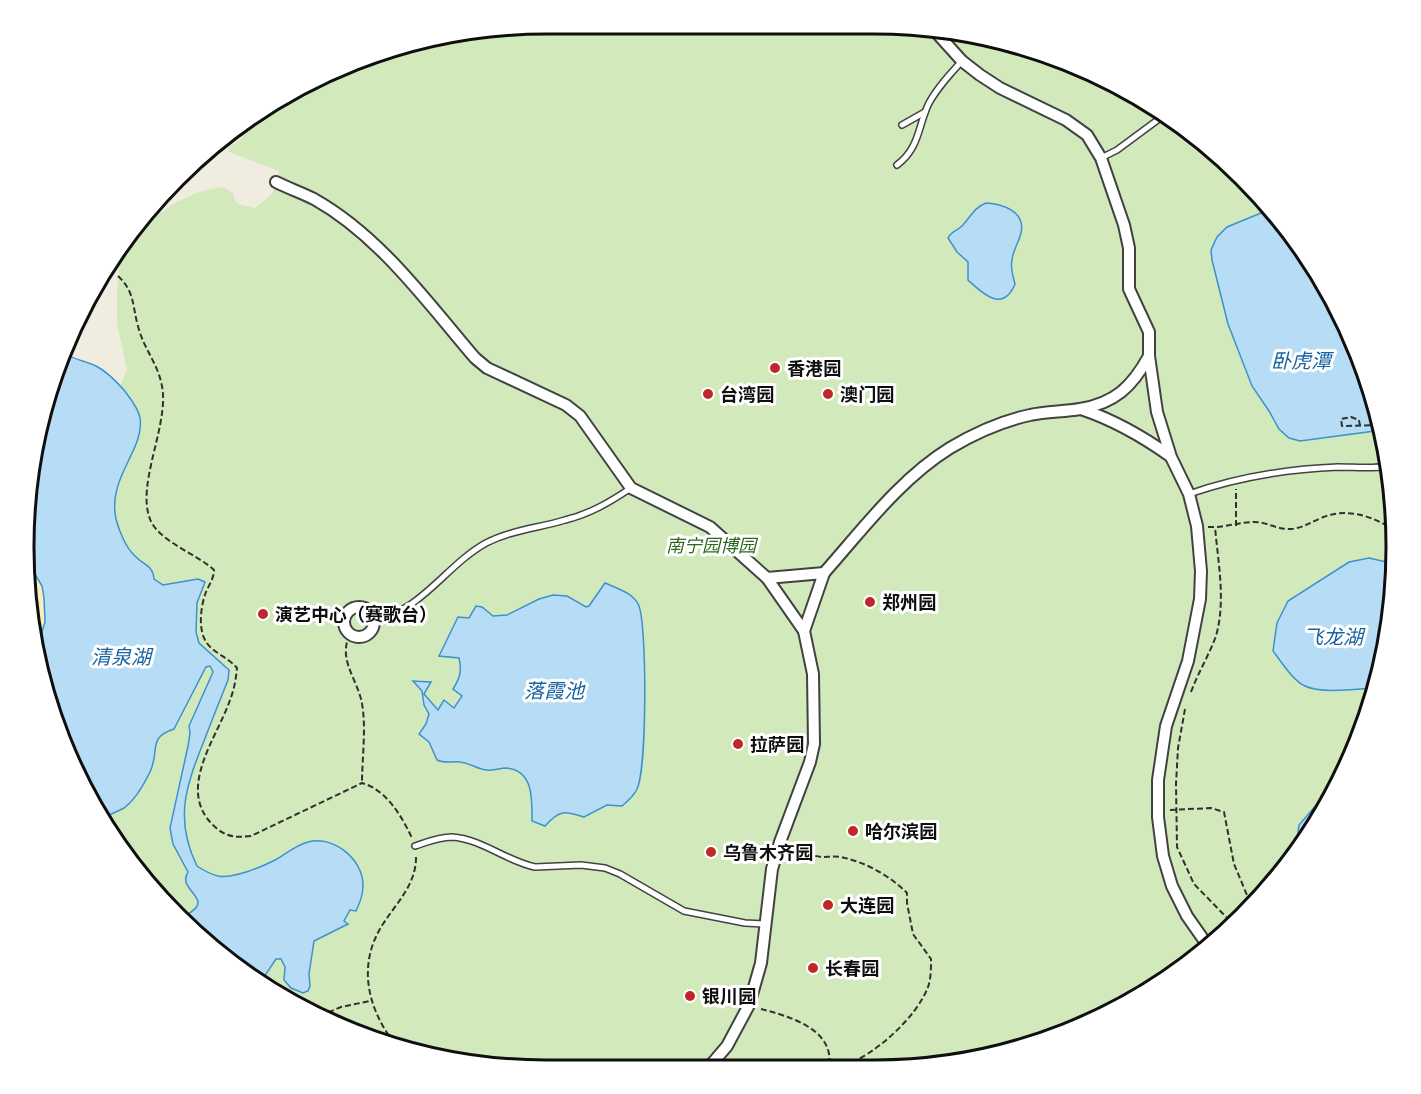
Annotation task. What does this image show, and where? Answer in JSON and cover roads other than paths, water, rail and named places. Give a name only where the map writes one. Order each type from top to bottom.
[{"type":"street","points":[[942,39],[962,61],[1000,88],[1076,126],[1087,135],[1101,158],[1124,225],[1129,248],[1129,289],[1149,332],[1149,356],[1157,412],[1171,457],[1189,494],[1197,526],[1201,571],[1200,599],[1188,661],[1166,726],[1158,780],[1158,811],[1163,856],[1172,886],[1187,916],[1203,939]]},
{"type":"street","points":[[276,182],[315,200],[355,228],[388,258],[475,358],[487,368],[566,405],[580,416],[631,488],[710,527],[767,578],[804,631],[813,674],[814,744],[810,762],[772,869],[760,963],[750,1005],[728,1046],[715,1060]]},
{"type":"street","points":[[804,631],[824,573],[904,483],[950,448],[992,426],[1032,414],[1081,409],[1124,392],[1138,376],[1149,356]]},
{"type":"street","points":[[1081,409],[1143,436],[1171,457]]},
{"type":"street","points":[[767,578],[824,573]]},
{"type":"street","points":[[357,607],[367,608],[374,620],[369,634],[359,637],[346,630],[344,620],[352,608],[357,607]]},
{"type":"lane","points":[[897,165],[911,149],[923,123],[925,112],[944,81],[962,61]]},
{"type":"lane","points":[[902,124],[925,112]]},
{"type":"lane","points":[[1101,158],[1117,150],[1157,120]]},
{"type":"lane","points":[[1189,494],[1225,482],[1275,472],[1380,466]]},
{"type":"lane","points":[[374,620],[397,613],[417,602],[439,578],[486,543],[508,534],[566,520],[600,508],[631,488]]},
{"type":"lane","points":[[415,846],[439,838],[452,837],[482,844],[535,867],[596,866],[620,874],[684,911],[745,923],[765,924]]},
{"type":"water","points":[[986,203],[1011,210],[1020,219],[1022,225],[1011,263],[1015,284],[1005,298],[999,299],[986,295],[968,280],[968,262],[957,252],[948,238],[976,209]]},
{"type":"water","name":"卧虎潭","points":[[1262,213],[1281,235],[1300,262],[1334,320],[1359,382],[1373,431],[1300,441],[1289,438],[1279,429],[1252,386],[1228,324],[1211,250],[1217,237],[1227,227]]},
{"type":"water","name":"清泉湖","points":[[72,357],[92,364],[103,371],[124,390],[136,406],[140,418],[140,430],[121,477],[115,504],[119,529],[132,553],[150,568],[154,579],[163,585],[198,579],[205,582],[197,603],[196,632],[199,643],[229,670],[228,680],[192,773],[185,803],[186,833],[197,866],[215,875],[231,876],[263,866],[304,843],[318,841],[327,842],[345,851],[358,866],[362,875],[361,898],[356,911],[350,910],[344,921],[348,924],[314,941],[308,991],[303,993],[291,988],[284,980],[285,967],[281,959],[276,959],[265,975],[235,954],[189,913],[196,908],[198,901],[186,882],[188,872],[173,844],[170,828],[188,746],[189,726],[213,672],[210,666],[206,667],[174,729],[165,733],[157,741],[147,779],[132,801],[110,815],[87,774],[52,680],[42,632],[45,622],[42,586],[36,575],[34,547],[39,480],[52,414]]},
{"type":"water","name":"飞龙湖","points":[[1369,558],[1386,562],[1377,647],[1366,689],[1320,690],[1305,686],[1292,675],[1273,651],[1277,623],[1288,601],[1349,562]]},
{"type":"water","name":"落霞池","points":[[605,583],[637,601],[642,619],[645,698],[643,755],[637,789],[622,806],[607,805],[584,817],[572,813],[559,814],[545,826],[532,821],[530,787],[522,774],[506,768],[484,770],[464,763],[437,760],[429,742],[419,734],[429,714],[424,705],[422,691],[413,681],[431,682],[424,694],[438,710],[444,700],[454,708],[462,696],[453,689],[460,674],[459,658],[439,656],[458,617],[469,618],[476,606],[482,607],[493,616],[507,615],[539,599],[553,595],[567,596],[586,607]]},
{"type":"water","points":[[1318,804],[1298,835],[1299,825]]},
{"type":"place","name":"香港园","points":[[775,368]]},
{"type":"place","name":"台湾园","points":[[708,394]]},
{"type":"place","name":"澳门园","points":[[828,394]]},
{"type":"place","name":"郑州园","points":[[870,602]]},
{"type":"place","name":"演艺中心（赛歌台）","points":[[263,614]]},
{"type":"place","name":"拉萨园","points":[[738,744]]},
{"type":"place","name":"哈尔滨园","points":[[853,831]]},
{"type":"place","name":"乌鲁木齐园","points":[[711,852]]},
{"type":"place","name":"大连园","points":[[828,905]]},
{"type":"place","name":"长春园","points":[[813,968]]},
{"type":"place","name":"银川园","points":[[690,996]]},
{"type":"park label","name":"南宁园博园","points":[[711,545]]}]
